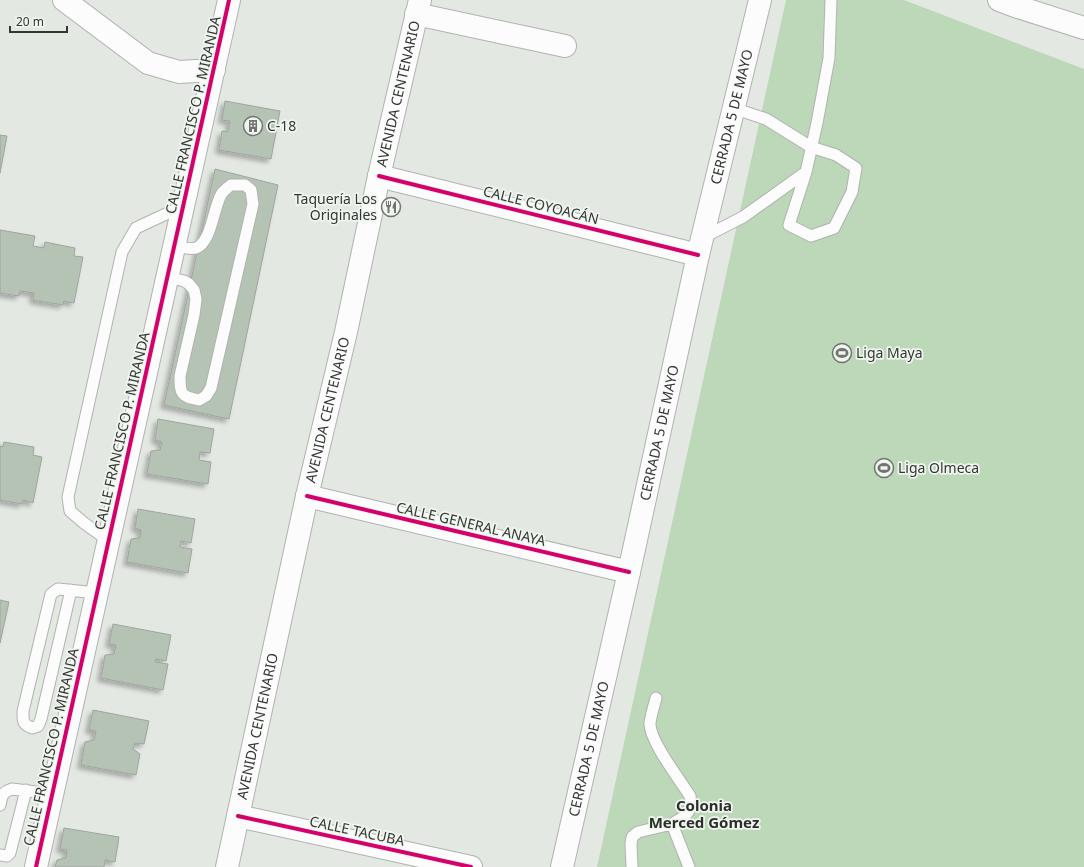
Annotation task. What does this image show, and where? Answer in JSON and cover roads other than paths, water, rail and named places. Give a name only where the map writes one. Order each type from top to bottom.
[{"type":"street","points":[[64,0],[148,63],[179,72],[214,70]]},
{"type":"street","name":"CALLE FRANCISCO P. MIRANDA","points":[[36,867],[230,0]]},
{"type":"street","name":"CERRADA 5 DE MAYO","points":[[562,867],[629,572],[700,247],[760,0]]},
{"type":"street","points":[[1008,2],[1084,28]]},
{"type":"street","points":[[418,7],[565,46]]},
{"type":"street","name":"AVENIDA CENTENARIO","points":[[226,867],[346,332],[379,176],[418,7]]},
{"type":"street","name":"CALLE COYOACÁN","points":[[379,176],[700,247]]},
{"type":"street","name":"CALLE GENERAL ANAYA","points":[[308,496],[629,572]]},
{"type":"street","name":"CALLE TACUBA","points":[[238,816],[471,867]]},
{"type":"lane","points":[[733,108],[766,119],[811,147],[836,155],[856,168],[852,192],[834,228],[811,236],[788,225],[806,172],[811,147],[817,123],[829,58],[831,0]]},
{"type":"lane","points":[[700,247],[806,172]]},
{"type":"lane","points":[[168,277],[184,281],[194,290],[196,298],[194,315],[180,376],[180,384],[181,392],[185,397],[199,400],[206,396],[211,388],[253,204],[251,190],[245,186],[231,185],[221,194],[203,244],[192,249],[175,246]]},
{"type":"lane","points":[[109,541],[84,524],[70,511],[68,497],[122,252],[136,228],[184,206]]},
{"type":"lane","points":[[71,590],[41,719],[38,726],[32,728],[26,726],[23,722],[23,711],[51,594],[58,589],[71,590],[97,593]]},
{"type":"lane","points":[[632,867],[632,837],[638,832],[672,824],[687,814],[691,808],[690,796],[651,734],[650,723],[656,698]]},
{"type":"lane","points":[[0,805],[2,795],[6,791],[12,789],[52,794]]},
{"type":"lane","points":[[0,855],[7,856],[10,853],[26,790]]},
{"type":"lane","points":[[672,824],[690,867]]},
{"type":"place","name":"C-18","points":[[253,126]]},
{"type":"place","name":"Taquería Los Originales","points":[[391,207]]},
{"type":"place","name":"Liga Maya","points":[[842,353]]},
{"type":"place","name":"Liga Olmeca","points":[[884,468]]},
{"type":"district","name":"Colonia Merced Gómez","points":[[704,814]]}]
